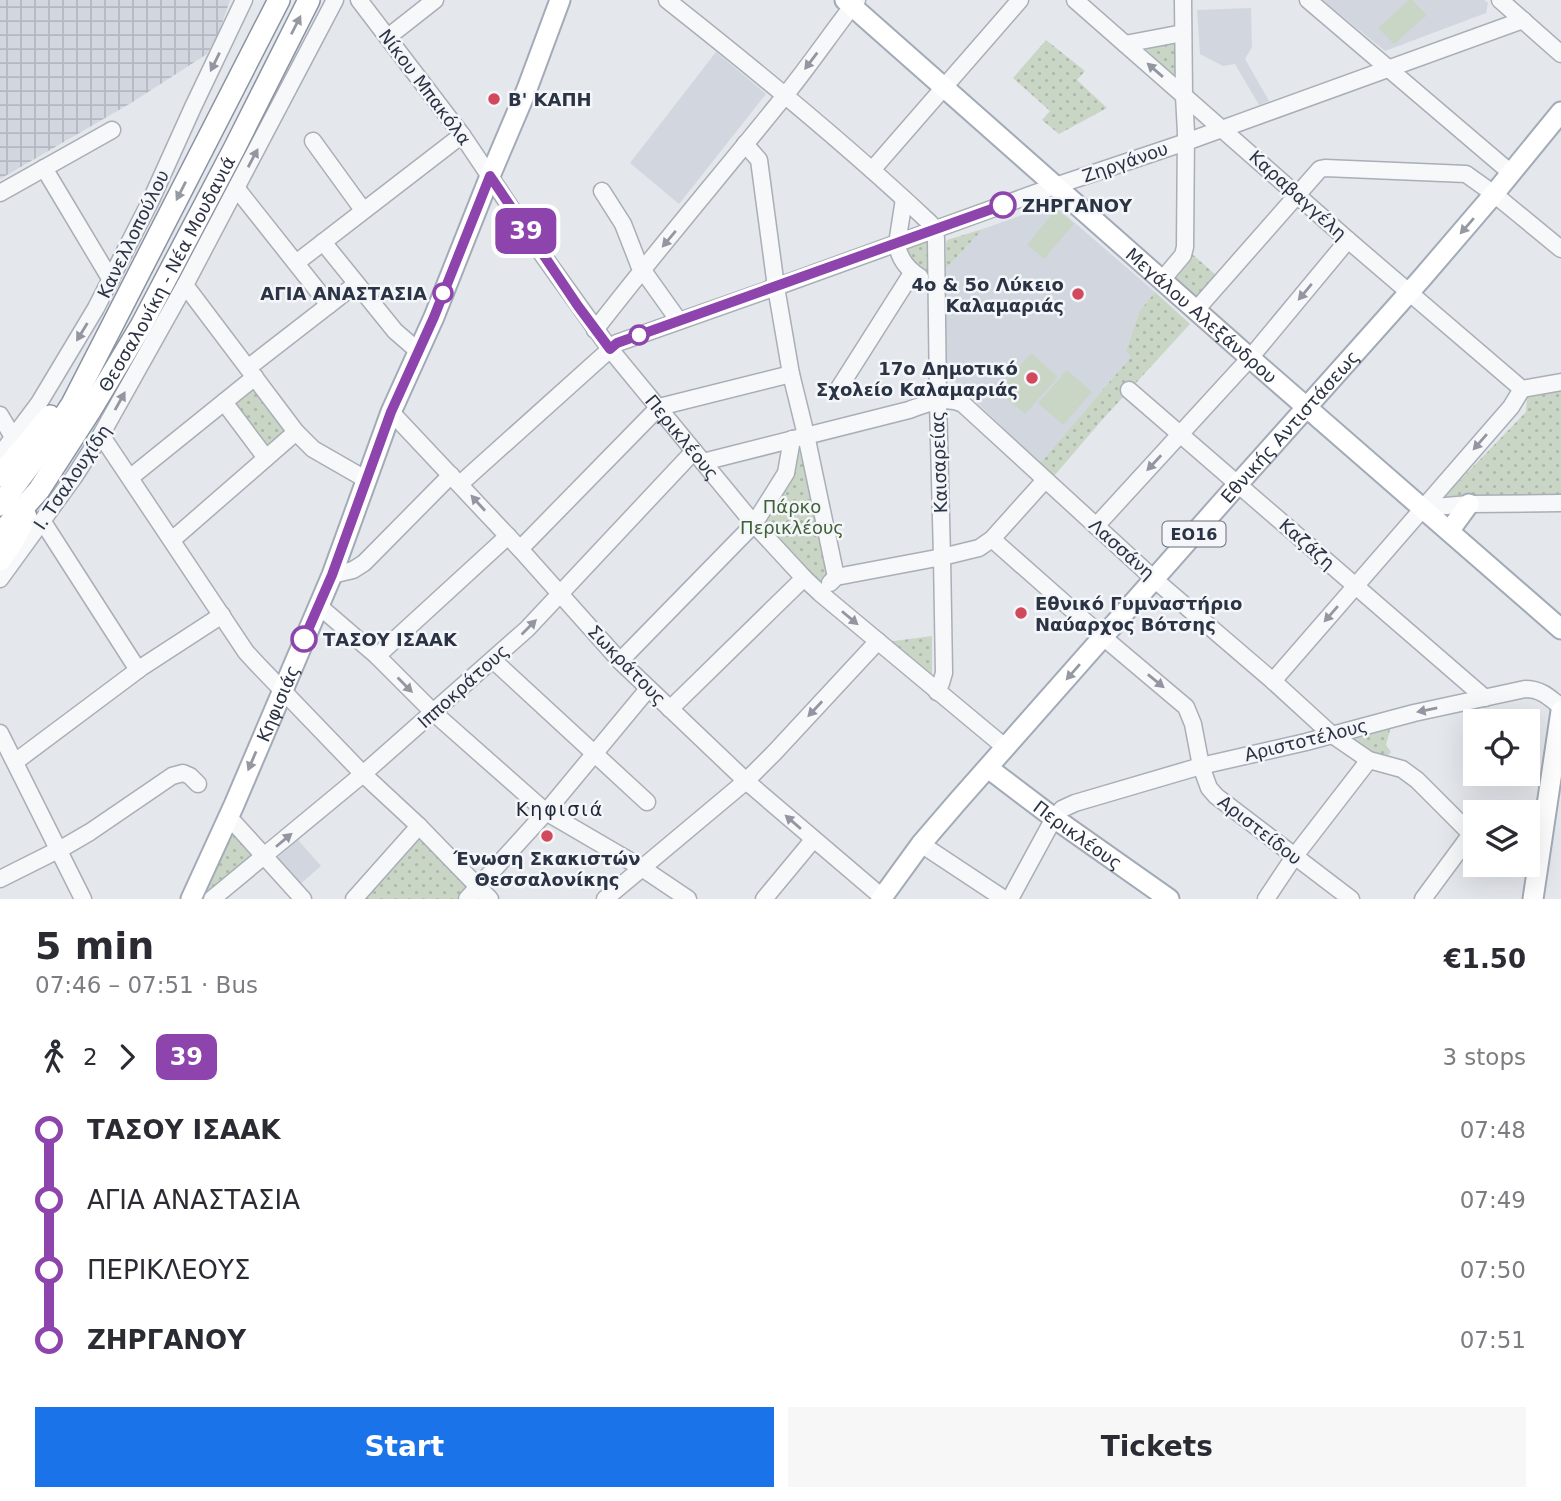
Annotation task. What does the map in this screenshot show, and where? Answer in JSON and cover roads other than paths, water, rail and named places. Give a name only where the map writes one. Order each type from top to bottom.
[{"type":"highway","name":"Θεσσαλονίκη - Νέα Μουδανιά","points":[[0,505],[72,404],[279,0]]},
{"type":"highway","name":"Θεσσαλονίκη - Νέα Μουδανιά","points":[[0,534],[39,490],[141,326],[309,0]]},
{"type":"highway","points":[[0,476],[50,416],[125,299]]},
{"type":"highway","points":[[0,560],[22,526],[39,490]]},
{"type":"main road","name":"Κηφισιάς","points":[[191,899],[332,575],[391,412],[434,317],[527,89],[560,0]]},
{"type":"main road","name":"Μεγάλου Αλεξάνδρου","points":[[851,2],[1055,186],[1561,629]]},
{"type":"main road","name":"Εθνικής Αντιστάσεως","points":[[882,898],[921,844],[1409,292],[1561,112]]},
{"type":"main road","points":[[1450,530],[1469,505]]},
{"type":"main road","points":[[1540,822],[1561,709]]},
{"type":"main road","name":"Περικλέους","points":[[988,768],[1169,899]]},
{"type":"main road","points":[[1532,877],[1533,899]]},
{"type":"street","name":"Κανελλοπούλου","points":[[0,454],[28,419],[96,308],[151,200],[244,0]]},
{"type":"street","name":"Ι. Τσαλουχίδη","points":[[0,579],[43,522],[101,435],[237,189],[335,0]]},
{"type":"street","name":"Νίκου Μπακόλα","points":[[359,0],[490,176]]},
{"type":"street","points":[[388,37],[435,0]]},
{"type":"street","points":[[667,0],[872,170],[930,223],[934,230]]},
{"type":"street","points":[[872,170],[1020,0]]},
{"type":"street","name":"Καραβαγγέλη","points":[[1075,0],[1522,389]]},
{"type":"street","points":[[1162,280],[1183,255],[1185,247],[1183,0]]},
{"type":"street","points":[[1308,0],[1511,173]]},
{"type":"street","points":[[1500,0],[1561,54]]},
{"type":"street","points":[[595,330],[785,96],[851,2]]},
{"type":"street","name":"Ζηργάνου","points":[[332,575],[353,570],[364,563],[456,480],[617,343],[1522,20]]},
{"type":"street","points":[[1125,44],[1183,33]]},
{"type":"street","points":[[0,193],[112,130]]},
{"type":"street","points":[[296,263],[462,135]]},
{"type":"street","points":[[313,141],[363,210]]},
{"type":"street","points":[[745,144],[759,160],[799,437],[836,577]]},
{"type":"street","points":[[1196,310],[1320,169],[1328,167],[1466,174],[1561,248]]},
{"type":"street","points":[[44,168],[111,280]]},
{"type":"street","name":"Περικλέους","points":[[490,176],[595,330],[754,524],[820,593],[1006,748]]},
{"type":"street","points":[[237,189],[329,305]]},
{"type":"street","points":[[602,191],[623,224],[642,270],[680,321]]},
{"type":"street","points":[[904,199],[897,244],[901,258],[912,273],[936,281]]},
{"type":"street","name":"Καισαρείας","points":[[934,230],[944,673],[937,692]]},
{"type":"street","points":[[1096,526],[1250,358],[1348,240]]},
{"type":"street","points":[[323,242],[395,331],[418,351]]},
{"type":"street","points":[[839,388],[912,273]]},
{"type":"street","points":[[131,477],[224,402],[252,372],[356,284]]},
{"type":"street","points":[[185,285],[296,432],[317,451],[367,480]]},
{"type":"street","points":[[520,550],[659,407],[791,374]]},
{"type":"street","points":[[1273,681],[1511,407],[1522,389],[1561,382]]},
{"type":"street","name":"Καζάζη","points":[[1129,390],[1485,698]]},
{"type":"street","name":"Λασσάνη","points":[[937,401],[950,400],[963,404],[1154,579],[1331,734],[1369,760],[1402,769],[1417,780],[1463,826]]},
{"type":"street","points":[[699,456],[799,437],[937,401]]},
{"type":"street","points":[[224,402],[266,458]]},
{"type":"street","name":"Σωκράτους","points":[[391,412],[648,689],[746,781],[882,898]]},
{"type":"street","points":[[0,415],[13,437]]},
{"type":"street","points":[[172,540],[296,432]]},
{"type":"street","points":[[101,435],[246,652],[363,774],[419,826],[490,899]]},
{"type":"street","points":[[620,661],[754,524],[786,473],[799,437]]},
{"type":"street","name":"Ιπποκράτους","points":[[212,899],[363,774],[493,660],[699,456]]},
{"type":"street","points":[[820,593],[836,577],[943,557],[983,546],[1045,480]]},
{"type":"street","points":[[1423,508],[1561,503]]},
{"type":"street","points":[[43,522],[138,670]]},
{"type":"street","points":[[376,656],[508,536]]},
{"type":"street","name":"Αριστείδου","points":[[992,539],[1103,638],[1186,707],[1193,724],[1201,766],[1209,788],[1216,796],[1351,899]]},
{"type":"street","points":[[670,709],[804,578]]},
{"type":"street","points":[[319,606],[546,813],[688,899]]},
{"type":"street","points":[[15,762],[138,670],[222,615]]},
{"type":"street","points":[[605,899],[746,781],[878,642]]},
{"type":"street","points":[[493,660],[648,802]]},
{"type":"street","points":[[467,899],[546,813],[648,689]]},
{"type":"street","name":"Αριστοτέλους","points":[[1054,818],[1062,809],[1075,803],[1201,766],[1414,713],[1525,689],[1545,693],[1561,709]]},
{"type":"street","points":[[0,733],[83,899]]},
{"type":"street","points":[[1266,899],[1294,857],[1369,760]]},
{"type":"street","points":[[0,879],[90,832],[172,776],[183,773],[198,784]]},
{"type":"street","points":[[228,816],[303,899]]},
{"type":"street","points":[[1010,899],[1054,818]]},
{"type":"street","points":[[354,899],[419,826]]},
{"type":"street","points":[[764,899],[813,840]]},
{"type":"street","points":[[921,844],[1004,899]]},
{"type":"street","points":[[1423,899],[1463,849]]},
{"type":"place","name":"Β' ΚΑΠΗ","points":[[494,99]]},
{"type":"place","name":"ΖΗΡΓΑΝΟΥ","points":[[1003,205]]},
{"type":"place","name":"ΑΓΙΑ ΑΝΑΣΤΑΣΙΑ","points":[[443,293]]},
{"type":"place","name":"4ο & 5ο Λύκειο Καλαμαριάς","points":[[1078,294]]},
{"type":"place","name":"17ο Δημοτικό Σχολείο Καλαμαριάς","points":[[1032,378]]},
{"type":"place","name":"Εθνικό Γυμναστήριο Ναύαρχος Βότσης","points":[[1021,613]]},
{"type":"place","name":"ΤΑΣΟΥ ΙΣΑΑΚ","points":[[304,639]]},
{"type":"place","name":"Ένωση Σκακιστών Θεσσαλονίκης","points":[[547,836]]},
{"type":"district","name":"Κηφισιά","points":[[560,809]]},
{"type":"park label","name":"Πάρκο Περικλέους","points":[[792,516]]}]
